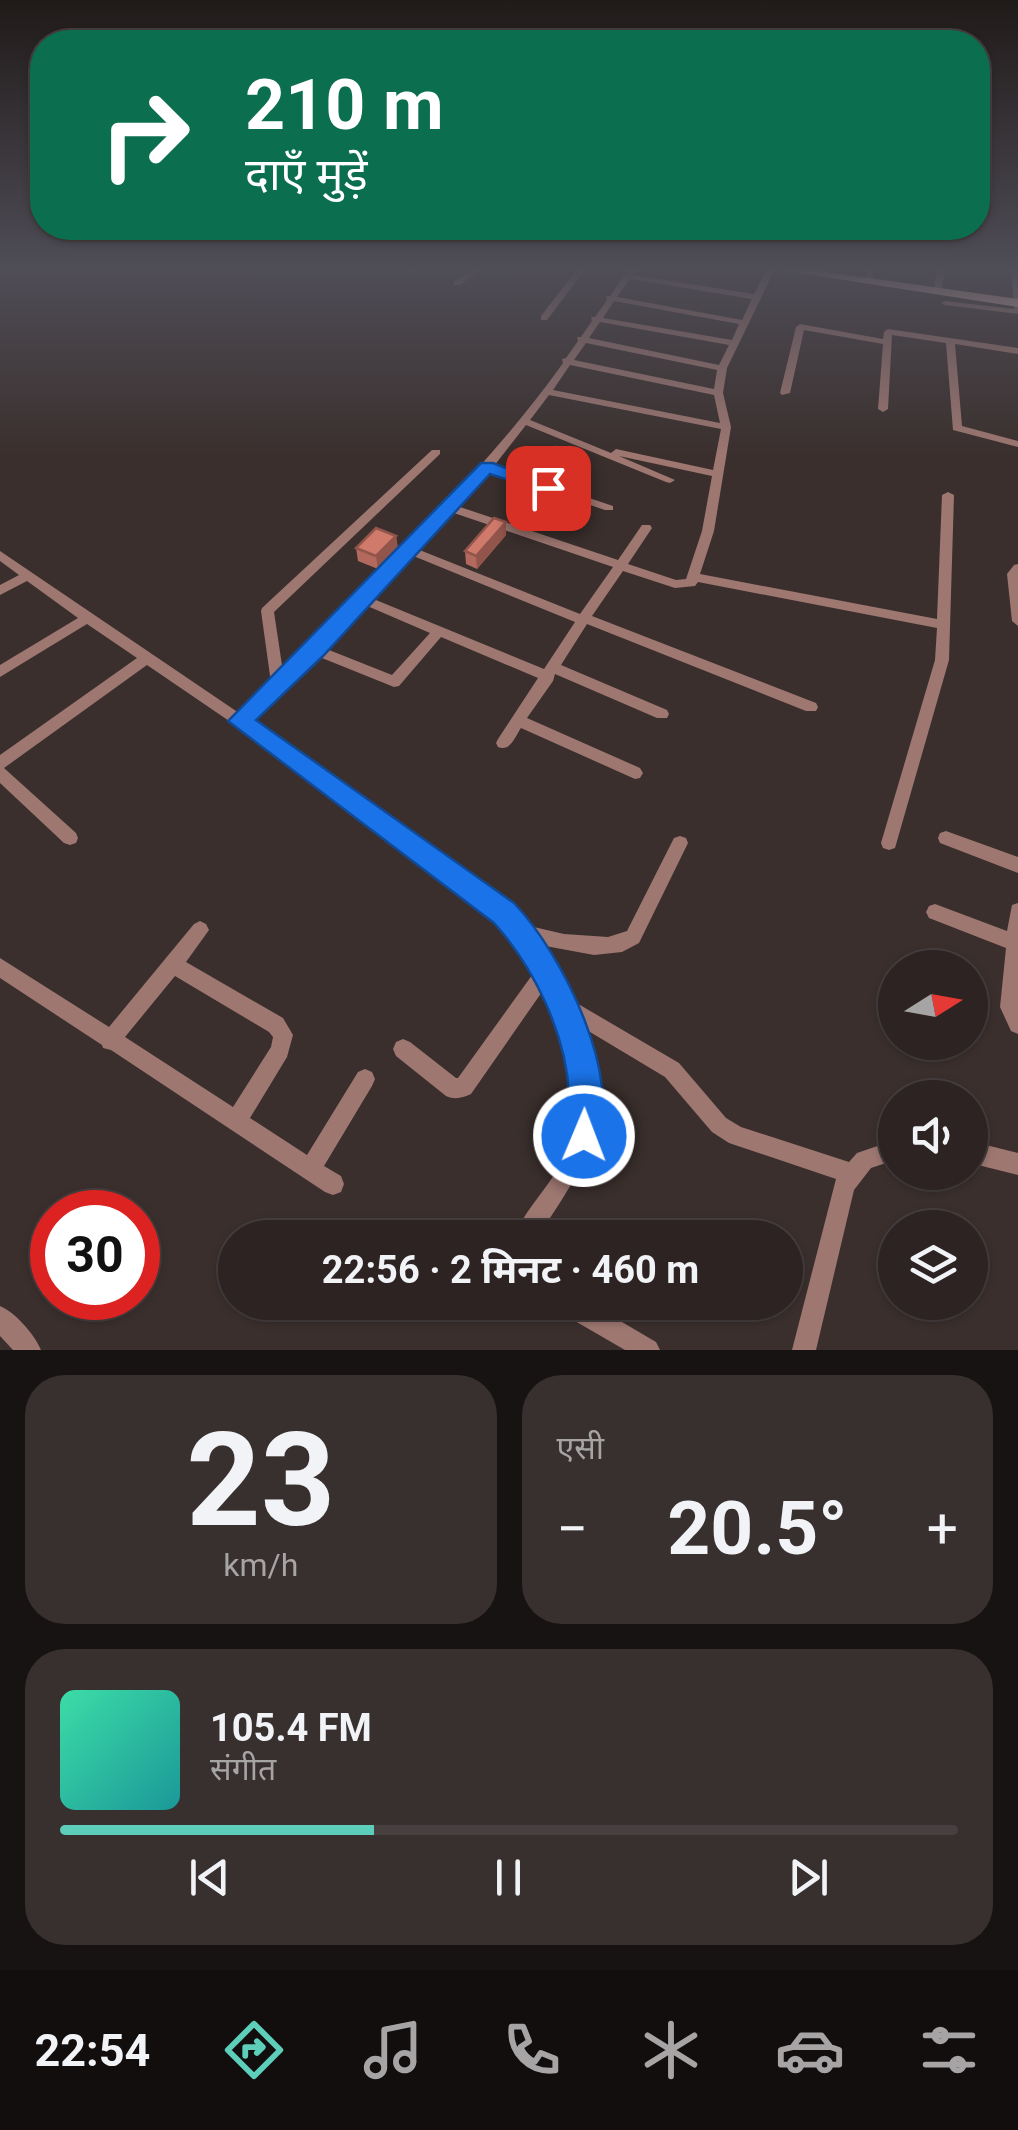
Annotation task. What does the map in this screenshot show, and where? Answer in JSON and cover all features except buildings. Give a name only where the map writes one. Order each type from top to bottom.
[{"type":"street","points":[[240,721],[315,650],[487,467],[547,392],[587,330]]},
{"type":"street","points":[[658,330],[734,343]]},
{"type":"street","points":[[448,507],[680,585],[691,584],[726,427],[718,393],[722,368],[740,330]]},
{"type":"street","points":[[785,393],[799,330]]},
{"type":"street","points":[[817,330],[886,342]]},
{"type":"street","points":[[884,409],[888,332],[1018,351]]},
{"type":"street","points":[[580,340],[722,368]]},
{"type":"street","points":[[950,342],[956,428],[1018,444]]},
{"type":"street","points":[[565,361],[718,393]]},
{"type":"street","points":[[547,392],[726,427]]},
{"type":"street","points":[[524,421],[670,480]]},
{"type":"street","points":[[572,441],[717,474]]},
{"type":"street","points":[[278,684],[268,611],[436,452]]},
{"type":"street","points":[[487,467],[609,508]]},
{"type":"street","points":[[889,843],[937,685],[948,495]]},
{"type":"street","points":[[503,742],[646,528]]},
{"type":"street","points":[[406,550],[811,707]]},
{"type":"street","points":[[0,555],[144,660],[240,721],[504,913],[523,933],[562,1004],[580,1059],[586,1095],[584,1136],[535,1220]]},
{"type":"street","points":[[1018,568],[1012,574],[1018,621]]},
{"type":"street","points":[[0,591],[28,575]]},
{"type":"street","points":[[695,576],[942,625]]},
{"type":"street","points":[[362,599],[438,632],[662,714]]},
{"type":"street","points":[[0,672],[87,618]]},
{"type":"street","points":[[315,650],[394,682],[438,632]]},
{"type":"street","points":[[0,763],[144,660]]},
{"type":"street","points":[[518,720],[635,773]]},
{"type":"street","points":[[0,773],[70,838]]},
{"type":"street","points":[[946,838],[1018,865]]},
{"type":"street","points":[[523,933],[608,948],[623,944],[633,936],[680,843]]},
{"type":"street","points":[[1018,911],[1009,1007],[1018,1024]]},
{"type":"street","points":[[935,912],[1016,944]]},
{"type":"street","points":[[110,1040],[200,930]]},
{"type":"street","points":[[172,964],[276,1025],[284,1035],[280,1050],[236,1122]]},
{"type":"street","points":[[403,1049],[454,1089],[464,1087],[545,972]]},
{"type":"street","points":[[3,974],[333,1184]]},
{"type":"street","points":[[562,1004],[672,1070],[719,1126],[736,1136],[803,1161],[850,1173]]},
{"type":"street","points":[[310,1169],[365,1079]]},
{"type":"street","points":[[804,1350],[837,1208],[850,1173],[864,1160],[878,1155]]},
{"type":"street","points":[[988,1156],[1018,1164]]},
{"type":"street","points":[[0,1318],[29,1350]]},
{"type":"street","points":[[596,1320],[648,1350]]},
{"type":"route","points":[[548,488],[487,467],[315,650],[240,721],[504,913],[523,933],[562,1004],[580,1059],[586,1095],[584,1136]]}]
